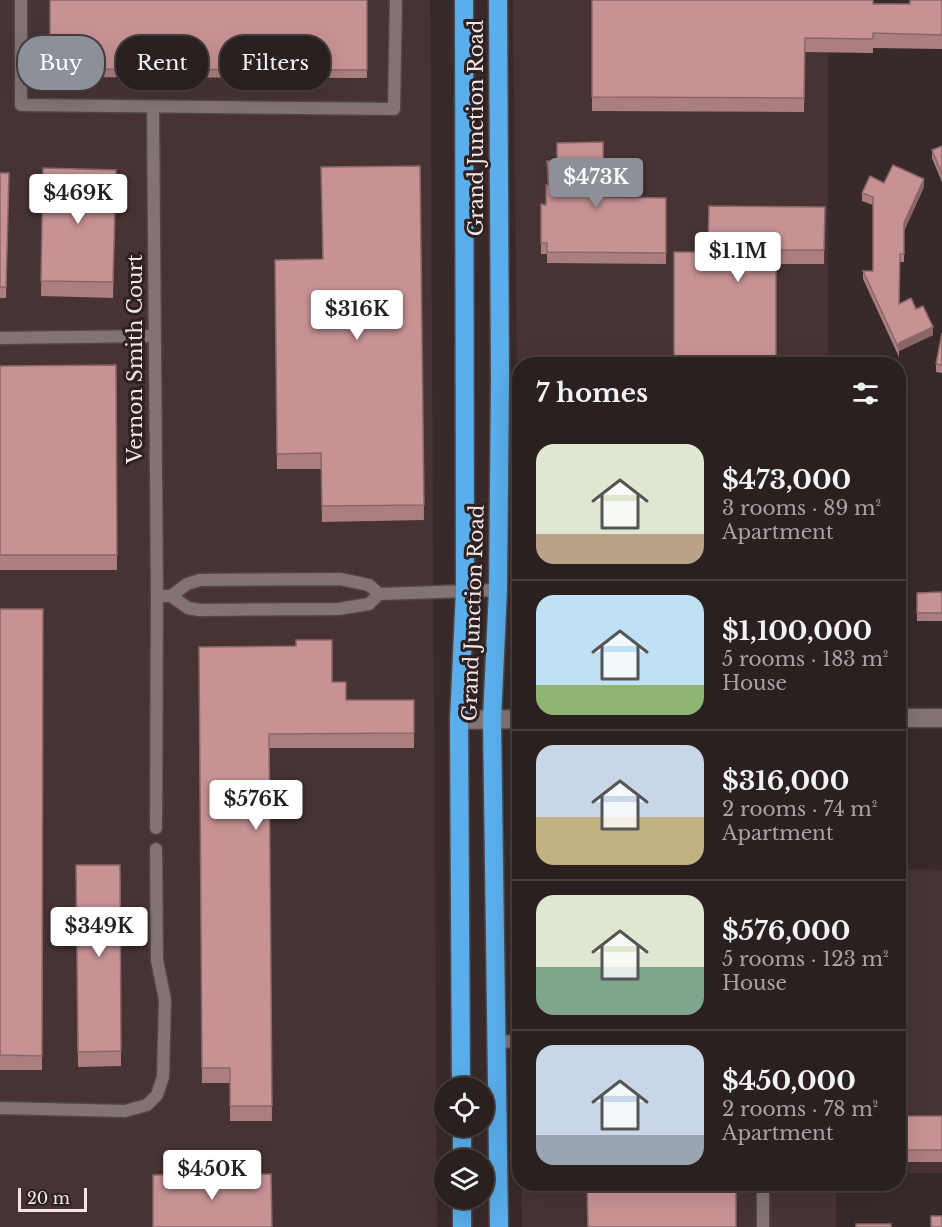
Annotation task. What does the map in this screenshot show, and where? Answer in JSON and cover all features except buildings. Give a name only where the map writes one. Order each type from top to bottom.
[{"type":"highway","name":"Grand Junction Road","points":[[461,1077],[459,720],[465,591],[464,0]]},
{"type":"highway","name":"Grand Junction Road","points":[[498,0],[500,349],[498,590],[492,719],[499,1227]]},
{"type":"highway","points":[[462,1209],[462,1227]]},
{"type":"street","points":[[459,720],[512,718]]},
{"type":"street","points":[[906,718],[942,718]]},
{"type":"lane","points":[[21,0],[21,105],[394,109],[396,0]]},
{"type":"lane","name":"Vernon Smith Court","points":[[153,107],[157,596],[156,828]]},
{"type":"lane","points":[[0,338],[154,336]]},
{"type":"lane","points":[[171,596],[187,584],[200,580],[297,578],[355,581],[369,585],[379,594]]},
{"type":"lane","points":[[157,596],[171,596],[188,608],[199,610],[338,609],[369,604],[379,594],[498,590]]},
{"type":"lane","points":[[0,1108],[125,1110],[147,1105],[157,1095],[163,1077],[165,1000],[157,960],[156,849]]},
{"type":"lane","points":[[496,1042],[512,1041]]},
{"type":"lane","points":[[763,1191],[764,1227]]},
{"type":"shaded area","points":[[0,0],[430,0],[436,1077],[434,1077],[434,1137],[436,1137],[437,1149],[434,1149],[434,1209],[437,1209],[437,1227],[0,1227]]},
{"type":"shaded area","points":[[513,0],[828,0],[828,357],[517,357]]},
{"type":"shaded area","points":[[906,869],[942,870],[942,1173],[906,1173]]},
{"type":"shaded area","points":[[522,1191],[836,1191],[836,1227],[522,1227]]}]
